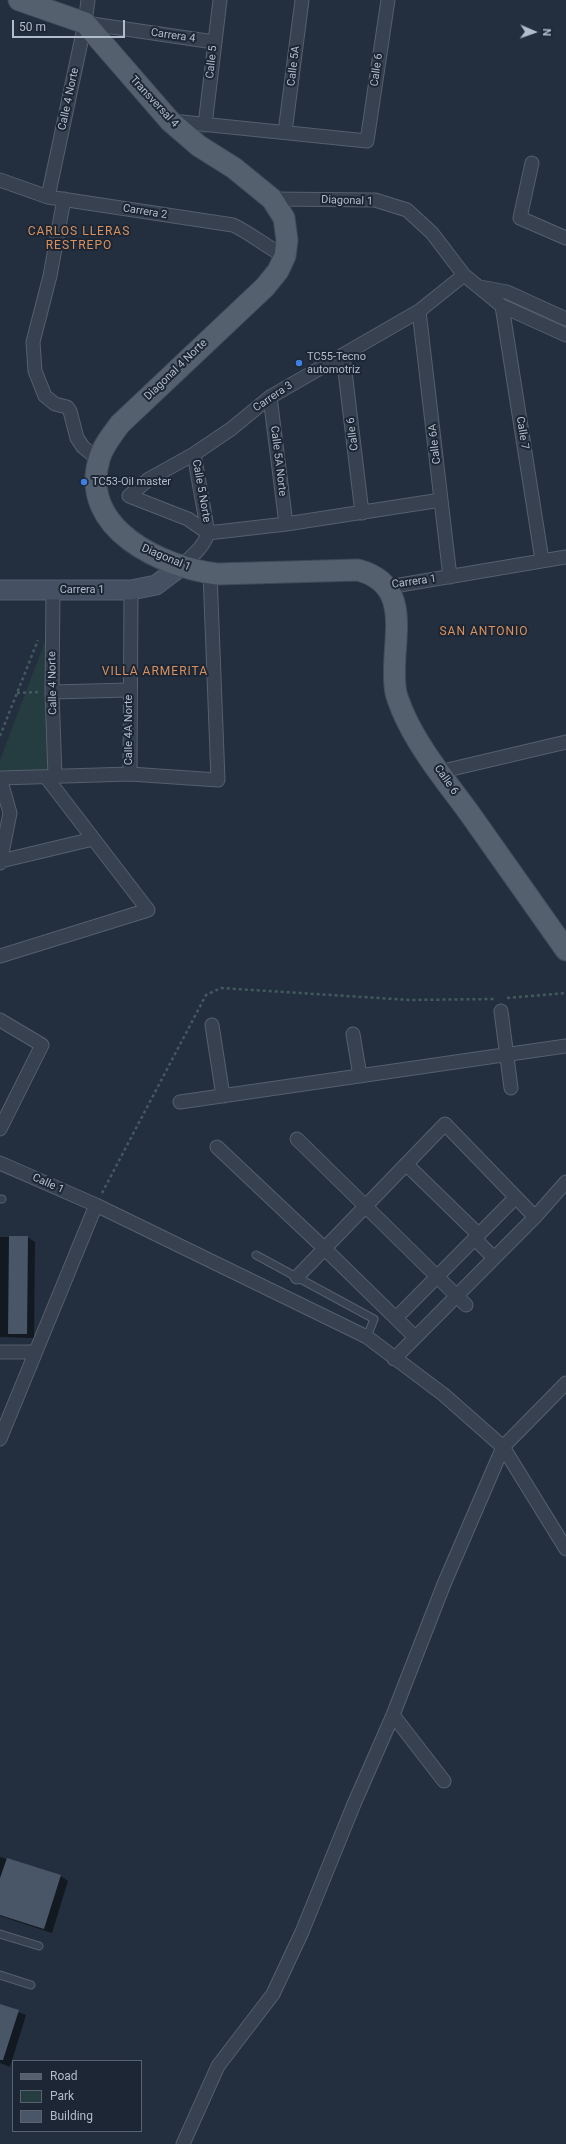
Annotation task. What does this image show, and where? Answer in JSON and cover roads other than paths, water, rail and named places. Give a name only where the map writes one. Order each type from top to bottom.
[{"type":"main road","name":"Transversal 4","points":[[19,0],[85,23],[170,121],[199,146],[234,168],[272,199],[284,218],[286,248]]},
{"type":"main road","name":"Diagonal 4 Norte","points":[[103,513],[97,496],[96,477],[99,460],[109,440],[120,424],[265,288],[278,271],[286,248]]},
{"type":"main road","name":"Diagonal 1","points":[[103,513],[119,532],[140,548],[181,566],[214,574]]},
{"type":"main road","name":"Carrera 1","points":[[214,574],[358,570],[372,573],[388,587]]},
{"type":"main road","name":"Calle 6","points":[[388,587],[398,627],[396,692],[403,711],[417,738],[439,772],[561,938]]},
{"type":"street","name":"Calle 4 Norte","points":[[48,197],[85,23],[88,0]]},
{"type":"street","name":"Calle 5","points":[[205,124],[220,0]]},
{"type":"street","name":"Calle 5A","points":[[285,132],[302,0]]},
{"type":"street","name":"Calle 6","points":[[285,132],[367,141],[388,0]]},
{"type":"street","name":"Carrera 4","points":[[85,23],[214,42]]},
{"type":"street","points":[[170,121],[285,132]]},
{"type":"street","points":[[532,163],[520,218],[566,238]]},
{"type":"street","name":"Carrera 2","points":[[0,180],[48,197],[233,225],[250,233],[270,249],[286,248]]},
{"type":"street","points":[[64,199],[50,276],[33,342],[35,371],[45,396],[55,404],[67,407],[73,418],[80,443],[99,460]]},
{"type":"street","name":"Diagonal 1","points":[[272,199],[375,200],[407,210],[432,233],[464,275]]},
{"type":"street","points":[[464,275],[502,306],[566,335]]},
{"type":"street","name":"Carrera 3","points":[[208,532],[188,518],[129,496],[149,479],[194,454],[231,428],[270,397],[419,311],[464,275]]},
{"type":"street","points":[[480,288],[507,292],[566,319]]},
{"type":"street","name":"Calle 7","points":[[502,306],[542,560]]},
{"type":"street","name":"Calle 6A","points":[[419,311],[450,577]]},
{"type":"street","name":"Calle 6","points":[[343,355],[362,513]]},
{"type":"street","name":"Calle 5A Norte","points":[[270,397],[286,524]]},
{"type":"street","name":"Calle 5 Norte","points":[[181,566],[196,554],[206,539],[208,532],[194,454]]},
{"type":"street","points":[[208,532],[286,524],[441,500]]},
{"type":"street","name":"Carrera 1","points":[[388,587],[566,557]]},
{"type":"street","name":"Carrera 1","points":[[0,590],[131,590],[156,585],[181,566]]},
{"type":"street","points":[[93,839],[0,862],[10,813],[0,778],[130,774],[218,780],[214,574]]},
{"type":"street","name":"Calle 4 Norte","points":[[50,777],[53,590]]},
{"type":"street","name":"Calle 4A Norte","points":[[130,774],[129,690],[131,590]]},
{"type":"street","points":[[52,692],[129,690]]},
{"type":"street","points":[[439,772],[566,742]]},
{"type":"street","points":[[0,956],[148,910],[93,839],[50,777]]},
{"type":"street","points":[[499,1005],[511,1088]]},
{"type":"street","points":[[0,1020],[42,1046],[0,1129]]},
{"type":"street","points":[[212,1025],[223,1096]]},
{"type":"street","points":[[353,1034],[360,1076]]},
{"type":"street","points":[[180,1102],[566,1046]]},
{"type":"street","points":[[297,1277],[444,1124],[535,1217]]},
{"type":"street","points":[[297,1138],[466,1305]]},
{"type":"street","points":[[217,1147],[324,1248],[415,1337]]},
{"type":"street","name":"Calle 1","points":[[0,1163],[96,1205],[367,1337],[444,1395],[503,1447],[566,1549]]},
{"type":"street","points":[[406,1164],[477,1237],[494,1258]]},
{"type":"street","points":[[394,1358],[535,1217],[566,1182]]},
{"type":"street","points":[[396,1318],[515,1198]]},
{"type":"street","points":[[0,1438],[96,1205]]},
{"type":"street","points":[[0,1352],[35,1352]]},
{"type":"street","points":[[183,2144],[218,2066],[273,1994],[302,1932],[354,1804],[393,1715],[444,1584],[503,1447],[566,1383]]},
{"type":"street","points":[[393,1715],[444,1781]]},
{"type":"lane","points":[[256,1255],[374,1319],[367,1337]]},
{"type":"lane","points":[[0,1934],[38,1946]]},
{"type":"lane","points":[[0,1975],[31,1985]]},
{"type":"place","name":"TC55-Tecno automotriz","points":[[299,363]]},
{"type":"place","name":"TC53-Oil master","points":[[84,482]]},
{"type":"district","name":"CARLOS LLERAS RESTREPO","points":[[79,239]]},
{"type":"district","name":"SAN ANTONIO","points":[[484,632]]},
{"type":"district","name":"VILLA ARMERITA","points":[[155,672]]}]
